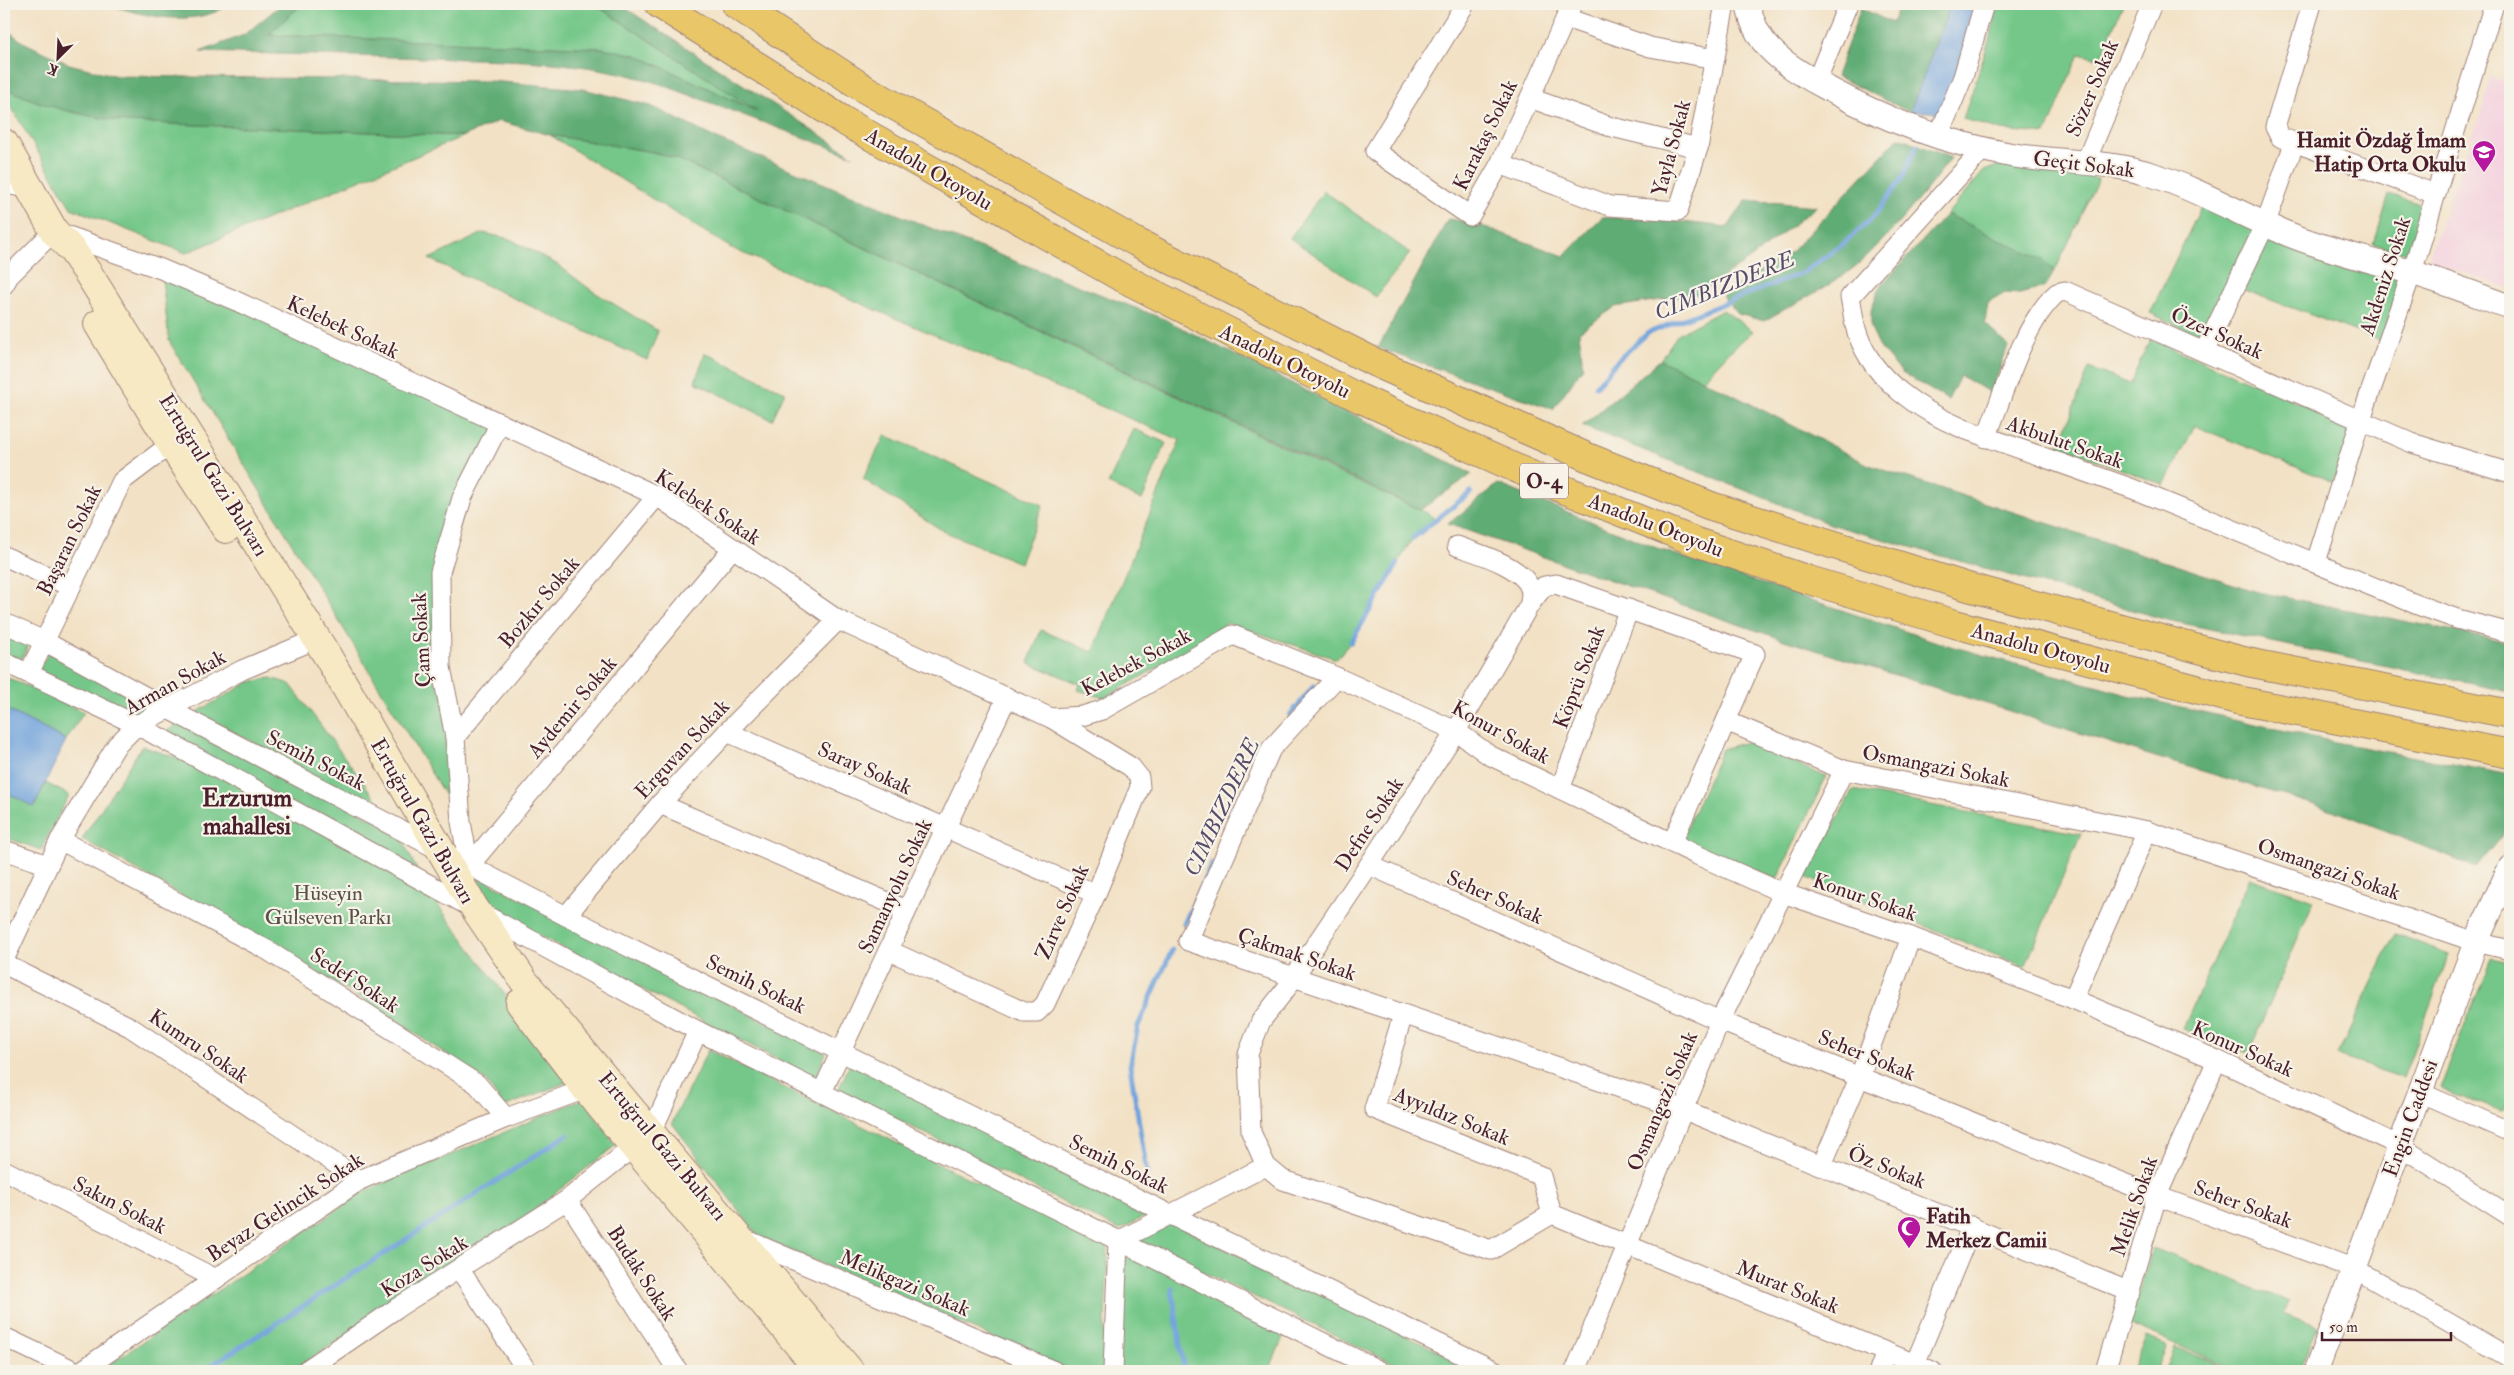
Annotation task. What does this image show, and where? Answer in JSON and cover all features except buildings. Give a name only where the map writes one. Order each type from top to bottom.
[{"type":"highway","name":"Anadolu Otoyolu","points":[[660,4],[844,121],[1119,276],[1359,398],[1558,487],[1706,545],[1809,580],[1955,624],[2237,700],[2510,754]]},
{"type":"highway","name":"Anadolu Otoyolu","points":[[735,4],[865,89],[1136,242],[1376,364],[1587,457],[1711,506],[1968,588],[2247,662],[2510,714]]},
{"type":"main road","name":"Ertuğrul Gazi Bulvarı","points":[[4,142],[16,186],[72,250],[88,273],[328,657],[475,909],[524,981],[820,1371]]},
{"type":"main road","name":"Ertuğrul Gazi Bulvarı","points":[[54,231],[59,255],[69,276],[171,444],[302,645],[408,833],[458,880],[515,998],[586,1089],[643,1140],[738,1236],[850,1371]]},
{"type":"street","name":"Karakaş Sokak","points":[[1465,4],[1375,150],[1470,216],[1500,164],[1569,11]]},
{"type":"street","name":"Yayla Sokak","points":[[1500,164],[1610,206],[1678,211],[1698,148],[1726,4]]},
{"type":"street","name":"Geçit Sokak","points":[[1748,4],[1752,22],[1769,49],[1799,72],[1816,82],[1891,120],[1938,137],[1983,149],[2040,159],[2117,165],[2157,176],[2265,225],[2319,246],[2412,272],[2510,307]]},
{"type":"street","points":[[1816,82],[1848,4]]},
{"type":"street","points":[[1938,137],[1966,70],[1984,4]]},
{"type":"street","name":"Sözer Sokak","points":[[2086,162],[2152,4]]},
{"type":"street","points":[[2312,4],[2275,127],[2280,138],[2435,194]]},
{"type":"street","name":"Akdeniz Sokak","points":[[2316,562],[2360,422],[2412,272],[2494,4]]},
{"type":"street","points":[[1569,11],[1650,47],[1715,59]]},
{"type":"street","points":[[1530,98],[1608,126],[1698,148]]},
{"type":"street","points":[[2204,352],[2265,225],[2294,144]]},
{"type":"street","name":"Akbulut Sokak","points":[[1983,149],[1850,297],[1857,334],[1874,364],[1891,384],[1942,420],[1986,438],[2133,489],[2457,619],[2510,633]]},
{"type":"street","points":[[4,285],[9,276],[54,231]]},
{"type":"street","name":"Kelebek Sokak","points":[[54,231],[161,269],[234,300],[366,363],[657,496],[838,620],[1051,718],[1082,716],[1102,710],[1233,635],[1331,675]]},
{"type":"street","name":"Özer Sokak","points":[[1986,438],[2027,337],[2039,314],[2057,292],[2074,294],[2360,422],[2412,443],[2510,473]]},
{"type":"street","name":"Çam Sokak","points":[[458,880],[461,822],[454,737],[441,667],[440,572],[462,498],[500,423]]},
{"type":"street","name":"Başaran Sokak","points":[[29,673],[122,480],[171,444]]},
{"type":"street","name":"Bozkır Sokak","points":[[454,737],[657,496]]},
{"type":"street","points":[[1457,546],[1493,559],[1519,574],[1531,591],[1530,604]]},
{"type":"street","name":"Aydemir Sokak","points":[[458,880],[732,549]]},
{"type":"street","points":[[4,556],[71,587]]},
{"type":"street","name":"Köprü Sokak","points":[[1530,604],[1544,586],[1556,584],[1755,654],[1726,722]]},
{"type":"street","name":"Defne Sokak","points":[[1530,604],[1456,731],[1369,865],[1294,976],[1261,1021],[1248,1054],[1251,1132],[1266,1166],[1283,1180],[1491,1250],[1552,1214]]},
{"type":"street","name":"Köprü Sokak","points":[[1560,789],[1629,609]]},
{"type":"street","name":"Erguvan Sokak","points":[[566,916],[660,804],[727,732],[838,620]]},
{"type":"street","name":"Semih Sokak","points":[[4,622],[44,641],[440,850]]},
{"type":"street","name":"Arman Sokak","points":[[4,960],[60,840],[116,746],[137,725],[168,708],[242,670],[302,645]]},
{"type":"street","name":"Semih Sokak","points":[[4,662],[458,880],[566,916],[1169,1214],[1496,1371]]},
{"type":"street","name":"Konur Sokak","points":[[1331,675],[1456,731],[1489,755],[1672,843],[1783,893],[1911,936],[2073,999],[2217,1060],[2400,1146],[2510,1216]]},
{"type":"street","name":"Çakmak Sokak","points":[[1331,675],[1271,749],[1188,940],[1682,1109]]},
{"type":"street","name":"Samanyolu Sokak","points":[[822,1092],[890,951],[906,910],[947,828],[1006,698]]},
{"type":"street","name":"Zirve Sokak","points":[[890,951],[1024,1012],[1037,1012],[1045,1004],[1096,894],[1140,787],[1139,776],[1131,767],[1051,718]]},
{"type":"street","points":[[1672,843],[1726,722],[1844,770]]},
{"type":"street","name":"Saray Sokak","points":[[727,732],[1096,894]]},
{"type":"street","name":"Osmangazi Sokak","points":[[1575,1371],[1720,1021],[1844,770],[2147,831],[2476,942],[2510,950]]},
{"type":"street","points":[[660,804],[906,910]]},
{"type":"street","points":[[2073,999],[2147,831]]},
{"type":"street","name":"Sedef Sokak","points":[[60,840],[267,950],[477,1084],[506,1118]]},
{"type":"street","points":[[4,850],[48,865]]},
{"type":"street","name":"Seher Sokak","points":[[1369,865],[1720,1021],[2157,1196],[2355,1269],[2510,1358]]},
{"type":"street","name":"Engin Caddesi","points":[[2316,1371],[2476,942],[2510,868]]},
{"type":"street","points":[[475,909],[698,1031],[1380,1371]]},
{"type":"street","points":[[1822,1164],[1860,1076],[1911,936]]},
{"type":"street","name":"Kumru Sokak","points":[[4,964],[130,1027],[360,1180]]},
{"type":"street","name":"Ayyıldız Sokak","points":[[1403,1015],[1374,1109],[1541,1176],[1552,1214]]},
{"type":"street","points":[[643,1140],[698,1031]]},
{"type":"street","name":"Melik Sokak","points":[[2105,1371],[2157,1196],[2217,1060]]},
{"type":"street","name":"Beyaz Gelincik Sokak","points":[[81,1371],[360,1180],[506,1118],[586,1089]]},
{"type":"street","points":[[2419,1092],[2510,1132]]},
{"type":"street","name":"Öz Sokak","points":[[1682,1109],[1822,1164],[2130,1292]]},
{"type":"street","name":"Koza Sokak","points":[[306,1371],[397,1308],[460,1270],[567,1200],[643,1140]]},
{"type":"street","points":[[1118,1241],[1266,1166]]},
{"type":"street","name":"Sakın Sokak","points":[[4,1170],[216,1279]]},
{"type":"street","name":"Budak Sokak","points":[[567,1200],[678,1371]]},
{"type":"street","name":"Murat Sokak","points":[[1552,1214],[1932,1371]]},
{"type":"street","points":[[1914,1364],[1972,1226]]},
{"type":"street","name":"Melikgazi Sokak","points":[[738,1236],[1054,1371]]},
{"type":"street","points":[[1113,1371],[1118,1241]]},
{"type":"street","points":[[460,1270],[527,1371]]},
{"type":"street","points":[[4,1337],[75,1371]]},
{"type":"street","points":[[1879,1371],[1886,1352]]},
{"type":"shaded area","name":"Hamit Özdağ İmam Hatip Orta Okulu","points":[[2490,77],[2510,84],[2510,289],[2428,260],[2483,107]]},
{"type":"green space","points":[[108,4],[230,4],[202,16],[170,18],[138,13]]},
{"type":"green space","points":[[282,4],[302,4],[268,35],[602,48],[636,55],[757,111],[594,4],[619,4],[853,156],[660,84],[631,76],[574,65],[545,62],[200,52],[244,35]]},
{"type":"green space","points":[[302,4],[594,4],[761,113],[636,55],[602,48],[268,35]]},
{"type":"green space","points":[[1900,4],[1951,4],[1910,112],[1836,76],[1861,8],[1892,23]]},
{"type":"green space","points":[[1998,4],[2123,4],[2100,59],[2079,54],[2046,134],[2001,130],[1963,119],[1992,31]]},
{"type":"green space","points":[[4,28],[23,42],[69,64],[117,76],[490,81],[583,89],[651,106],[717,139],[940,232],[1164,319],[1472,474],[1420,510],[677,159],[653,152],[550,135],[499,121],[464,136],[126,122],[95,117],[48,105],[4,87]]},
{"type":"green space","points":[[4,87],[33,100],[64,110],[126,122],[464,136],[186,253],[71,208],[4,95]]},
{"type":"green space","points":[[550,135],[653,152],[677,159],[1429,514],[1436,520],[1414,536],[1351,642],[1336,659],[1228,623],[1174,658],[1104,698],[1078,690],[1080,684],[1028,663],[1041,630],[1093,652],[1180,440],[731,248]]},
{"type":"green space","points":[[1899,137],[1951,158],[1894,228],[1857,265],[1837,280],[1764,321],[1738,314],[1722,295],[1791,252]]},
{"type":"green space","points":[[2000,165],[2074,173],[2098,179],[2055,271],[2044,261],[1947,214],[1984,171]]},
{"type":"green space","points":[[1324,191],[1410,253],[1376,297],[1290,238]]},
{"type":"green space","points":[[2389,194],[2424,205],[2409,254],[2374,244]]},
{"type":"green space","points":[[1746,200],[1817,206],[1751,258],[1698,294],[1615,307],[1579,332],[1583,367],[1553,409],[1378,348],[1448,219],[1471,222],[1564,256],[1602,217],[1674,221],[1728,227]]},
{"type":"green space","points":[[2203,203],[2256,229],[2204,338],[2150,313]]},
{"type":"green space","points":[[1947,214],[2044,261],[2055,271],[2045,287],[2020,294],[2005,293],[1988,303],[1985,323],[2008,346],[1991,393],[1960,376],[1948,400],[1902,373],[1881,349],[1871,328],[1871,310],[1879,288]]},
{"type":"green space","points":[[483,233],[510,239],[558,265],[591,290],[658,331],[647,360],[429,259]]},
{"type":"green space","points":[[2270,234],[2405,275],[2381,341],[2244,290]]},
{"type":"green space","points":[[161,269],[500,423],[440,572],[461,822],[169,341]]},
{"type":"green space","points":[[1723,310],[1753,331],[1728,353],[1703,380],[1660,360],[1678,334]]},
{"type":"green space","points":[[2150,339],[2354,426],[2333,482],[2195,426],[2164,485],[2059,446],[2089,368],[2130,384]]},
{"type":"green space","points":[[705,353],[785,392],[772,420],[695,382]]},
{"type":"green space","points":[[1660,360],[1712,384],[1869,465],[2258,592],[2510,642],[2510,692],[2167,620],[1833,525],[1582,426]]},
{"type":"green space","points":[[1134,429],[1166,443],[1142,500],[1108,484]]},
{"type":"green space","points":[[885,435],[1043,505],[1020,563],[943,531],[863,479]]},
{"type":"green space","points":[[1498,484],[1662,550],[1940,643],[2128,695],[2330,741],[2510,775],[2510,827],[2476,868],[2342,813],[2142,753],[1781,639],[1448,524]]},
{"type":"green space","points":[[4,630],[30,642],[18,665],[4,658]]},
{"type":"green space","points":[[49,652],[156,708],[136,721],[37,673]]},
{"type":"green space","points":[[4,676],[84,712],[66,740],[4,708]]},
{"type":"green space","points":[[271,678],[290,684],[389,817],[197,712],[249,682]]},
{"type":"green space","points":[[184,720],[399,833],[417,870],[161,735]]},
{"type":"green space","points":[[1747,742],[1826,777],[1777,879],[1681,841],[1722,749]]},
{"type":"green space","name":"Hüseyin Gülseven Parkı","points":[[142,746],[206,768],[422,884],[570,1081],[504,1107],[485,1080],[360,997],[82,839]]},
{"type":"green space","points":[[46,783],[69,795],[41,850],[4,837],[4,791],[34,806]]},
{"type":"green space","points":[[1853,790],[2081,834],[2025,967],[1805,877]]},
{"type":"green space","points":[[477,876],[826,1053],[815,1079],[496,913]]},
{"type":"green space","points":[[2249,878],[2314,900],[2249,1052],[2183,1029]]},
{"type":"green space","points":[[2395,934],[2449,954],[2403,1078],[2337,1056]]},
{"type":"green space","points":[[2491,958],[2510,962],[2510,1097],[2503,1111],[2440,1089]]},
{"type":"green space","points":[[708,1050],[1108,1247],[1103,1371],[1072,1371],[759,1237],[672,1123]]},
{"type":"green space","points":[[850,1064],[1152,1213],[1119,1230],[838,1090]]},
{"type":"green space","points":[[583,1099],[616,1145],[520,1221],[292,1371],[100,1371],[365,1191]]},
{"type":"green space","points":[[1169,1221],[1479,1371],[1410,1371],[1136,1240]]},
{"type":"green space","points":[[1118,1241],[1288,1325],[1269,1371],[1113,1371]]},
{"type":"green space","points":[[2153,1248],[2289,1302],[2284,1314],[2318,1327],[2298,1371],[2239,1371],[2128,1324]]},
{"type":"green space","points":[[2146,1338],[2167,1346],[2156,1371],[2131,1371]]},
{"type":"green space","points":[[2175,1347],[2236,1371],[2165,1371]]},
{"type":"water","points":[[1951,4],[1984,4],[1946,120],[1933,112],[1910,112]]},
{"type":"water","points":[[4,708],[66,740],[34,807],[4,791]]},
{"type":"waterway","name":"CIMBIZDERE","points":[[1596,386],[1618,360],[1648,333],[1802,273],[1841,246],[1876,214],[1903,177],[1917,145]]},
{"type":"waterway","name":"CIMBIZDERE","points":[[1413,538],[1471,492]]},
{"type":"waterway","name":"CIMBIZDERE","points":[[1351,642],[1398,563]]},
{"type":"waterway","name":"CIMBIZDERE","points":[[1290,715],[1314,686]]},
{"type":"waterway","name":"CIMBIZDERE","points":[[1184,924],[1212,863]]},
{"type":"waterway","name":"CIMBIZDERE","points":[[1147,1173],[1130,1066],[1138,1026],[1172,950]]},
{"type":"waterway","points":[[203,1371],[567,1135]]},
{"type":"waterway","name":"CIMBIZDERE","points":[[1172,1289],[1184,1371]]},
{"type":"place","name":"Hamit Özdağ İmam Hatip Orta Okulu","points":[[2484,173]]},
{"type":"place","name":"Fatih Merkez Camii","points":[[1909,1249]]},
{"type":"district","name":"Erzurum mahallesi","points":[[247,812]]}]
